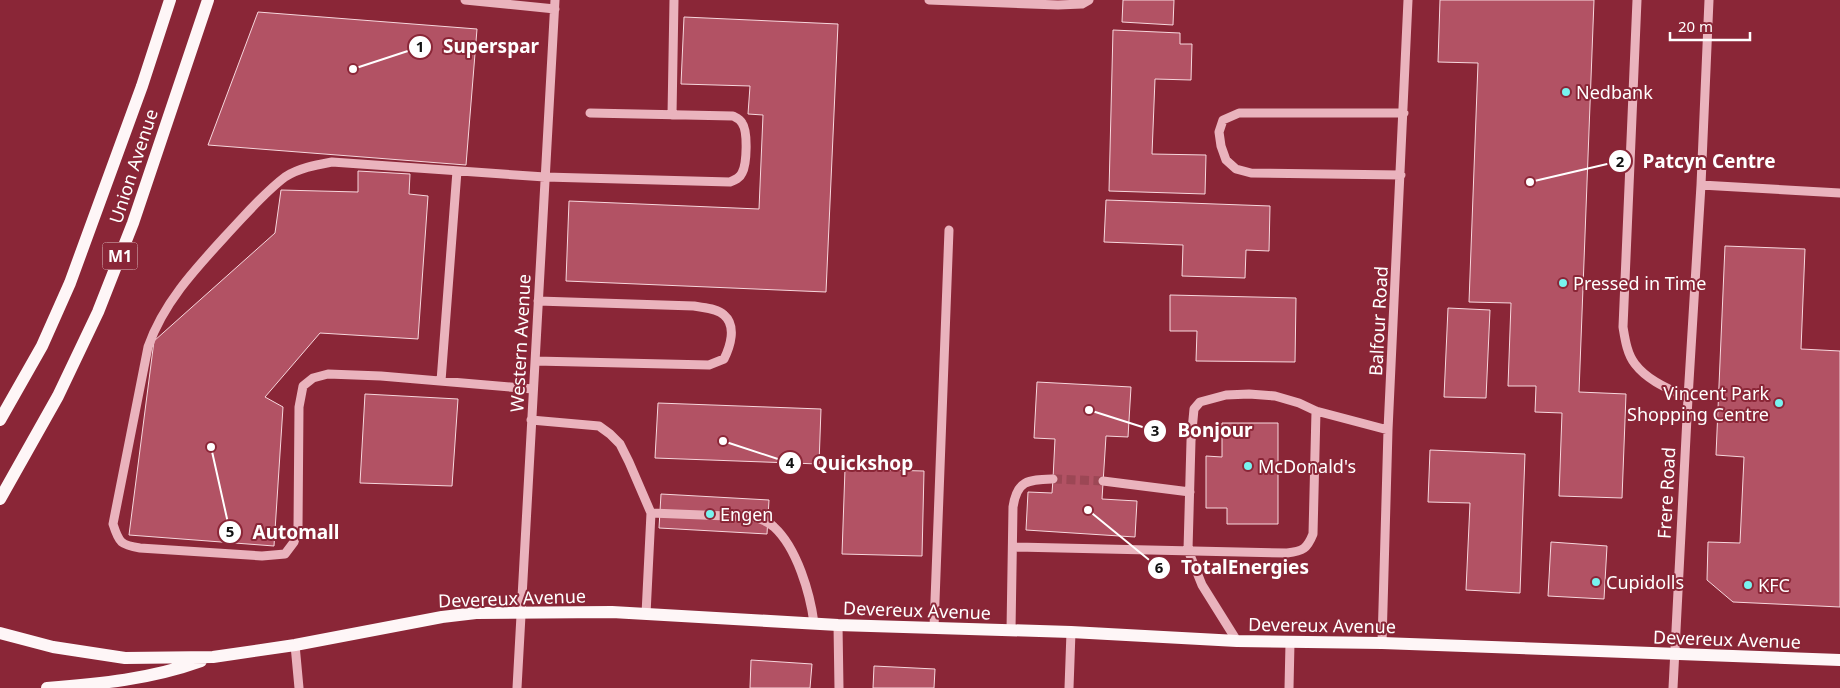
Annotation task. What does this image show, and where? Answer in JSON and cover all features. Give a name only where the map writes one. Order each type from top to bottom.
[{"type":"main road","name":"Union Avenue","points":[[0,420],[42,346],[70,283],[142,86],[170,0]]},
{"type":"main road","name":"Union Avenue","points":[[0,499],[58,396],[98,312],[133,223],[208,0]]},
{"type":"main road","name":"Devereux Avenue","points":[[0,633],[53,647],[125,658],[213,657],[295,645],[442,617],[476,613],[612,612],[838,625],[1071,632],[1237,641],[1382,643],[1840,660]]},
{"type":"main road","points":[[47,688],[135,679],[175,670],[213,657]]},
{"type":"street","points":[[465,0],[555,4]]},
{"type":"street","points":[[672,115],[674,0]]},
{"type":"street","points":[[929,0],[1058,5],[1082,4],[1089,0]]},
{"type":"street","name":"Balfour Road","points":[[1382,643],[1388,430],[1408,0]]},
{"type":"street","points":[[1637,0],[1623,327],[1627,347],[1634,364],[1654,381],[1688,398]]},
{"type":"street","name":"Frere Road","points":[[1673,688],[1701,185],[1709,0]]},
{"type":"street","name":"Western Avenue","points":[[517,688],[555,4]]},
{"type":"street","points":[[533,389],[328,374],[313,378],[303,386],[299,407],[298,528],[294,542],[284,554],[262,556],[140,548],[125,546],[117,539],[113,524],[148,347],[155,327],[189,275],[259,200],[286,177],[309,166],[332,162],[545,178],[730,182],[740,177],[745,164],[746,138],[744,124],[733,116],[590,113]]},
{"type":"street","points":[[1401,175],[1251,174],[1236,169],[1226,160],[1219,132],[1223,120],[1239,113],[1404,113]]},
{"type":"street","points":[[441,381],[457,171]]},
{"type":"street","points":[[1701,185],[1840,192]]},
{"type":"street","points":[[934,627],[949,230]]},
{"type":"street","points":[[535,361],[710,365],[724,359],[731,346],[732,328],[725,315],[712,309],[694,306],[538,301]]},
{"type":"street","points":[[1237,641],[1202,585],[1188,550],[1194,409],[1200,402],[1226,395],[1274,396],[1299,403],[1316,411],[1388,430]]},
{"type":"street","points":[[1013,547],[1287,553],[1300,551],[1309,544],[1313,534],[1316,411]]},
{"type":"street","points":[[532,420],[598,426],[620,444],[651,513],[646,614]]},
{"type":"street","points":[[1012,630],[1013,507],[1015,494],[1020,485],[1031,480],[1053,479]]},
{"type":"street","points":[[1103,481],[1190,492]]},
{"type":"street","points":[[651,513],[753,517],[764,520],[774,526],[784,538],[797,563],[807,590],[814,623]]},
{"type":"street","points":[[838,625],[839,688]]},
{"type":"street","points":[[1069,688],[1071,632]]},
{"type":"street","points":[[1289,688],[1290,642]]},
{"type":"street","points":[[295,645],[299,688]]},
{"type":"building","points":[[1123,0],[1174,0],[1173,25],[1122,22]]},
{"type":"building","points":[[1440,0],[1594,0],[1579,392],[1626,394],[1622,498],[1559,496],[1562,413],[1535,412],[1536,386],[1508,386],[1511,303],[1469,302],[1478,63],[1438,62]]},
{"type":"building","points":[[258,12],[477,29],[466,165],[208,145]]},
{"type":"building","points":[[684,17],[838,24],[826,292],[566,281],[569,201],[759,209],[763,115],[748,114],[750,86],[681,84]]},
{"type":"building","points":[[1113,30],[1180,33],[1180,44],[1192,44],[1191,80],[1155,79],[1152,154],[1206,155],[1205,194],[1109,191]]},
{"type":"building","points":[[358,171],[410,174],[409,194],[428,196],[418,339],[320,333],[265,397],[283,407],[274,546],[129,535],[154,341],[275,233],[281,190],[358,192]]},
{"type":"building","points":[[1106,200],[1270,206],[1269,251],[1246,250],[1245,278],[1182,276],[1183,245],[1104,242]]},
{"type":"building","name":"Vincent Park Shopping Centre","points":[[1725,246],[1805,249],[1801,349],[1840,351],[1840,607],[1733,602],[1707,580],[1708,542],[1740,543],[1744,457],[1716,455]]},
{"type":"building","points":[[1170,295],[1296,298],[1295,362],[1196,361],[1197,331],[1170,331]]},
{"type":"building","points":[[1448,308],[1490,310],[1486,398],[1444,397]]},
{"type":"building","points":[[1037,382],[1131,387],[1128,437],[1106,436],[1102,499],[1137,501],[1135,537],[1026,530],[1028,492],[1052,493],[1055,439],[1034,438]]},
{"type":"building","points":[[365,394],[458,399],[452,486],[360,483]]},
{"type":"building","points":[[658,403],[821,409],[819,464],[655,458]]},
{"type":"building","points":[[1222,423],[1278,423],[1278,524],[1227,524],[1227,508],[1206,508],[1206,456],[1222,457]]},
{"type":"building","points":[[1430,450],[1525,454],[1520,593],[1466,590],[1470,503],[1428,502]]},
{"type":"building","points":[[845,469],[924,471],[922,556],[842,554]]},
{"type":"building","points":[[661,494],[769,500],[767,534],[659,528]]},
{"type":"building","points":[[1551,542],[1607,546],[1604,599],[1548,596]]},
{"type":"building","points":[[751,660],[812,664],[810,688],[750,688]]},
{"type":"building","points":[[874,666],[935,669],[934,688],[873,688]]},
{"type":"tunnel","points":[[1053,479],[1103,481]]},
{"type":"place","name":"Superspar","points":[[353,69]]},
{"type":"place","name":"Nedbank","points":[[1566,92]]},
{"type":"place","name":"Patcyn Centre","points":[[1530,182]]},
{"type":"place","name":"Pressed in Time","points":[[1563,283]]},
{"type":"place","name":"Vincent Park Shopping Centre","points":[[1779,403]]},
{"type":"place","name":"Bonjour","points":[[1089,410]]},
{"type":"place","name":"Quickshop","points":[[723,441]]},
{"type":"place","name":"Automall","points":[[211,447]]},
{"type":"place","name":"McDonald's","points":[[1248,466]]},
{"type":"place","name":"TotalEnergies","points":[[1088,510]]},
{"type":"place","name":"Engen","points":[[710,514]]},
{"type":"place","name":"Cupidolls","points":[[1596,582]]},
{"type":"place","name":"KFC","points":[[1748,585]]}]
